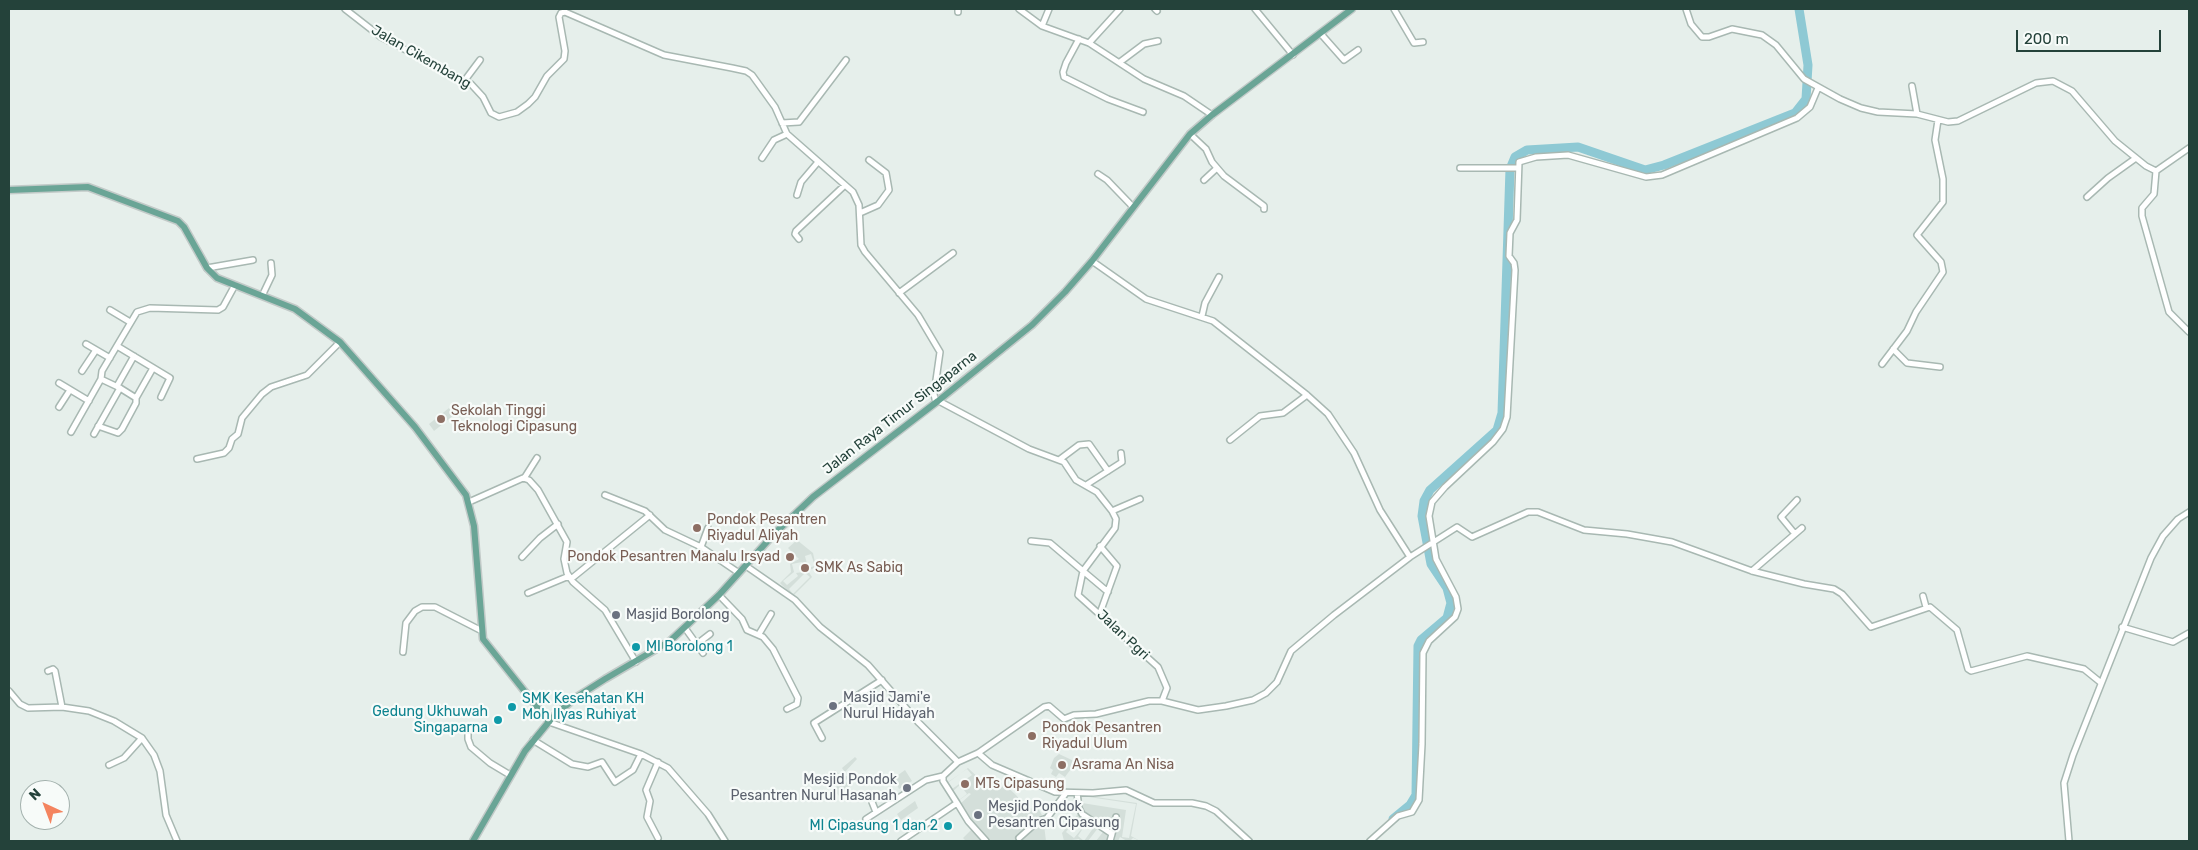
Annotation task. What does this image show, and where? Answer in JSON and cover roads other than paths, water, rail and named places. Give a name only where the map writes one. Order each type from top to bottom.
[{"type":"main road","name":"Jalan Raya Timur Singaparna","points":[[473,841],[510,775],[533,740],[549,722],[575,698],[663,646],[685,628],[719,595],[774,534],[813,497],[938,402],[1032,324],[1065,292],[1092,261],[1190,134],[1210,116],[1352,9]]},
{"type":"main road","points":[[9,190],[88,187],[178,221],[184,227],[207,268],[217,278],[300,311],[340,342],[415,427],[461,486],[469,502],[474,526],[480,630],[485,643],[549,722]]},
{"type":"street","name":"Jalan Cikembang","points":[[346,9],[381,37],[465,80],[483,97],[491,113],[499,117],[516,112],[535,97],[547,76],[564,59],[566,51],[559,17],[561,13],[565,12],[664,56],[746,71],[768,94],[786,134],[854,192],[860,213],[861,245],[924,324],[940,352],[934,394],[938,402]]},
{"type":"street","points":[[1019,9],[1042,26],[1090,43],[1144,79],[1184,96],[1210,116]]},
{"type":"street","points":[[1042,26],[1049,9]]},
{"type":"street","points":[[1090,43],[1120,9]]},
{"type":"street","points":[[1255,9],[1293,55]]},
{"type":"street","points":[[1394,9],[1414,43],[1423,42]]},
{"type":"street","points":[[1686,9],[1691,24],[1702,37],[1709,37],[1732,28],[1762,35],[1776,45],[1804,79],[1816,87],[1861,108],[1878,112],[1917,114],[1938,120],[1958,121],[2036,83],[2053,81],[2072,91],[2115,141],[2146,166],[2156,171]]},
{"type":"street","points":[[1321,34],[1344,60],[1358,50]]},
{"type":"street","points":[[1079,39],[1062,72],[1064,77],[1108,99],[1143,112]]},
{"type":"street","points":[[1120,62],[1144,44],[1158,41]]},
{"type":"street","points":[[465,80],[480,60]]},
{"type":"street","points":[[782,123],[799,122],[846,60]]},
{"type":"street","points":[[1912,86],[1917,114]]},
{"type":"street","points":[[1460,168],[1513,168],[1525,159],[1568,156],[1646,177],[1662,175],[1796,118],[1810,108],[1816,87]]},
{"type":"street","points":[[1882,364],[1907,331],[1916,312],[1942,272],[1941,262],[1917,235],[1942,202],[1942,179],[1935,140],[1938,120]]},
{"type":"street","points":[[762,158],[774,140],[786,134]]},
{"type":"street","points":[[1190,134],[1206,149],[1217,168],[1242,191],[1264,206],[1264,209]]},
{"type":"street","points":[[2156,171],[2189,148]]},
{"type":"street","points":[[2087,197],[2108,178],[2136,158]]},
{"type":"street","points":[[860,213],[878,204],[889,190],[886,174],[869,160]]},
{"type":"street","points":[[797,195],[801,182],[818,162]]},
{"type":"street","points":[[1204,180],[1217,168]]},
{"type":"street","points":[[1370,841],[1398,816],[1412,812],[1419,800],[1423,653],[1429,641],[1455,617],[1458,609],[1456,597],[1440,569],[1433,542],[1430,516],[1432,502],[1445,487],[1493,442],[1503,429],[1508,417],[1515,270],[1514,263],[1509,256],[1510,233],[1517,220],[1513,168]]},
{"type":"street","points":[[2156,171],[2154,194],[2142,208],[2142,216],[2169,312],[2189,332]]},
{"type":"street","points":[[1098,174],[1107,180],[1133,207]]},
{"type":"street","points":[[800,239],[795,234],[796,231],[845,185]]},
{"type":"street","points":[[900,293],[953,253]]},
{"type":"street","points":[[207,268],[253,260]]},
{"type":"street","points":[[1092,261],[1146,299],[1202,316],[1223,328],[1328,414],[1354,453],[1380,510],[1410,558]]},
{"type":"street","points":[[262,296],[272,275],[271,263]]},
{"type":"street","points":[[1202,316],[1206,300],[1219,277]]},
{"type":"street","points":[[71,432],[130,322],[143,309],[218,310],[223,307],[235,285]]},
{"type":"street","points":[[110,310],[130,322]]},
{"type":"street","points":[[197,458],[224,453],[229,448],[232,439],[239,433],[242,417],[262,394],[271,387],[307,375],[340,342]]},
{"type":"street","points":[[86,344],[110,358]]},
{"type":"street","points":[[117,346],[170,378],[161,397]]},
{"type":"street","points":[[1893,349],[1907,363],[1940,367]]},
{"type":"street","points":[[82,371],[96,350]]},
{"type":"street","points":[[94,434],[134,356]]},
{"type":"street","points":[[98,426],[120,432],[153,368]]},
{"type":"street","points":[[101,379],[136,398]]},
{"type":"street","points":[[59,384],[89,401]]},
{"type":"street","points":[[59,407],[70,390]]},
{"type":"street","points":[[1230,440],[1260,416],[1283,413],[1306,395]]},
{"type":"street","points":[[938,402],[1029,449],[1059,460],[1066,464],[1076,480],[1097,492],[1112,511],[1116,519],[1115,528],[1100,546],[1084,571]]},
{"type":"street","points":[[1059,460],[1079,445],[1090,444],[1108,471]]},
{"type":"street","points":[[1086,485],[1122,462],[1121,453]]},
{"type":"street","points":[[469,502],[525,477],[537,458]]},
{"type":"street","points":[[525,477],[538,490],[567,542],[564,559],[570,578],[606,610],[636,662]]},
{"type":"street","points":[[605,495],[642,509],[665,530],[700,547],[739,573]]},
{"type":"street","points":[[1112,511],[1140,499]]},
{"type":"street","points":[[1795,534],[1781,517],[1797,500]]},
{"type":"street","points":[[866,819],[926,780],[943,776],[958,762],[978,752],[1044,707],[1049,706],[1064,719],[1074,715],[1096,714],[1149,700],[1162,701],[1198,710],[1253,700],[1266,693],[1277,682],[1291,650],[1433,542],[1457,527],[1472,537],[1533,512],[1592,532],[1627,534],[1672,542],[1752,571],[1838,591],[1871,627],[1926,607],[1934,608],[1957,630],[1968,669],[1971,671],[2027,656],[2084,669],[2100,682]]},
{"type":"street","points":[[2069,841],[2064,783],[2100,682],[2151,558],[2163,536],[2178,519],[2189,512]]},
{"type":"street","points":[[528,593],[570,578],[650,515]]},
{"type":"street","points":[[522,557],[540,538],[558,524]]},
{"type":"street","points":[[700,547],[708,528]]},
{"type":"street","points":[[1752,571],[1802,528]]},
{"type":"street","points":[[1031,541],[1050,543],[1108,592]]},
{"type":"street","points":[[1100,546],[1117,566],[1100,613]]},
{"type":"street","points":[[746,566],[795,600],[820,627],[853,651],[882,680],[919,723],[958,762]]},
{"type":"street","name":"Jalan Pgri","points":[[1084,571],[1078,595],[1158,667],[1167,688],[1162,701]]},
{"type":"street","points":[[719,595],[742,619],[746,630],[759,634],[773,649],[798,698],[797,704],[787,709]]},
{"type":"street","points":[[1922,596],[1926,607]]},
{"type":"street","points":[[403,652],[406,622],[415,611],[422,607],[435,606],[480,630]]},
{"type":"street","points":[[759,634],[771,614]]},
{"type":"street","points":[[685,628],[703,653]]},
{"type":"street","points":[[2122,628],[2173,642],[2189,633]]},
{"type":"street","points":[[697,644],[710,634]]},
{"type":"street","points":[[48,671],[53,669],[55,671],[62,707]]},
{"type":"street","points":[[822,738],[814,723],[882,680]]},
{"type":"street","points":[[9,691],[20,704],[28,708],[62,707],[89,711],[114,721],[142,738],[157,763],[166,815],[177,841]]},
{"type":"street","points":[[549,722],[641,754],[668,768],[689,790],[725,841]]},
{"type":"street","points":[[468,730],[468,739],[471,746],[490,764],[510,775]]},
{"type":"street","points":[[109,765],[124,758],[142,738]]},
{"type":"street","points":[[533,740],[572,764],[588,767],[602,762],[615,782],[633,770],[641,754]]},
{"type":"street","points":[[978,752],[992,765],[1050,791],[1077,793],[1126,790],[1154,803],[1188,803],[1206,806],[1216,811],[1249,841]]},
{"type":"street","points":[[658,762],[646,790],[650,802],[647,817],[658,838]]},
{"type":"street","points":[[943,776],[943,782],[968,821],[986,841]]},
{"type":"street","points":[[1019,838],[1034,824],[1047,818],[1066,793]]},
{"type":"street","points":[[1077,793],[1079,808],[1082,814],[1112,834]]},
{"type":"street","points":[[872,802],[876,812]]},
{"type":"street","points":[[901,841],[958,803]]},
{"type":"street","points":[[1110,841],[1116,817]]},
{"type":"waterway","points":[[1393,819],[1410,805],[1416,795],[1418,646],[1421,640],[1447,618],[1451,603],[1447,588],[1431,564],[1422,516],[1424,501],[1430,490],[1497,430],[1502,413],[1510,169],[1515,157],[1527,150],[1578,147],[1645,170],[1664,165],[1795,113],[1806,99],[1808,65],[1799,9]]},
{"type":"place","name":"Sekolah Tinggi Teknologi Cipasung","points":[[441,419]]},
{"type":"place","name":"Pondok Pesantren Riyadul Aliyah","points":[[697,528]]},
{"type":"place","name":"Pondok Pesantren Manalu Irsyad","points":[[790,557]]},
{"type":"place","name":"SMK As Sabiq","points":[[805,568]]},
{"type":"place","name":"Masjid Borolong","points":[[616,615]]},
{"type":"place","name":"MI Borolong 1","points":[[636,647]]},
{"type":"place","name":"Masjid Jami'e Nurul Hidayah","points":[[833,706]]},
{"type":"place","name":"SMK Kesehatan KH Moh Ilyas Ruhiyat","points":[[512,707]]},
{"type":"place","name":"Gedung Ukhuwah Singaparna","points":[[498,720]]},
{"type":"place","name":"Pondok Pesantren Riyadul Ulum","points":[[1032,736]]},
{"type":"place","name":"Asrama An Nisa","points":[[1062,765]]},
{"type":"place","name":"MTs Cipasung","points":[[965,784]]},
{"type":"place","name":"Mesjid Pondok Pesantren Nurul Hasanah","points":[[907,788]]},
{"type":"place","name":"Mesjid Pondok Pesantren Cipasung","points":[[978,815]]},
{"type":"place","name":"MI Cipasung 1 dan 2","points":[[948,826]]}]
